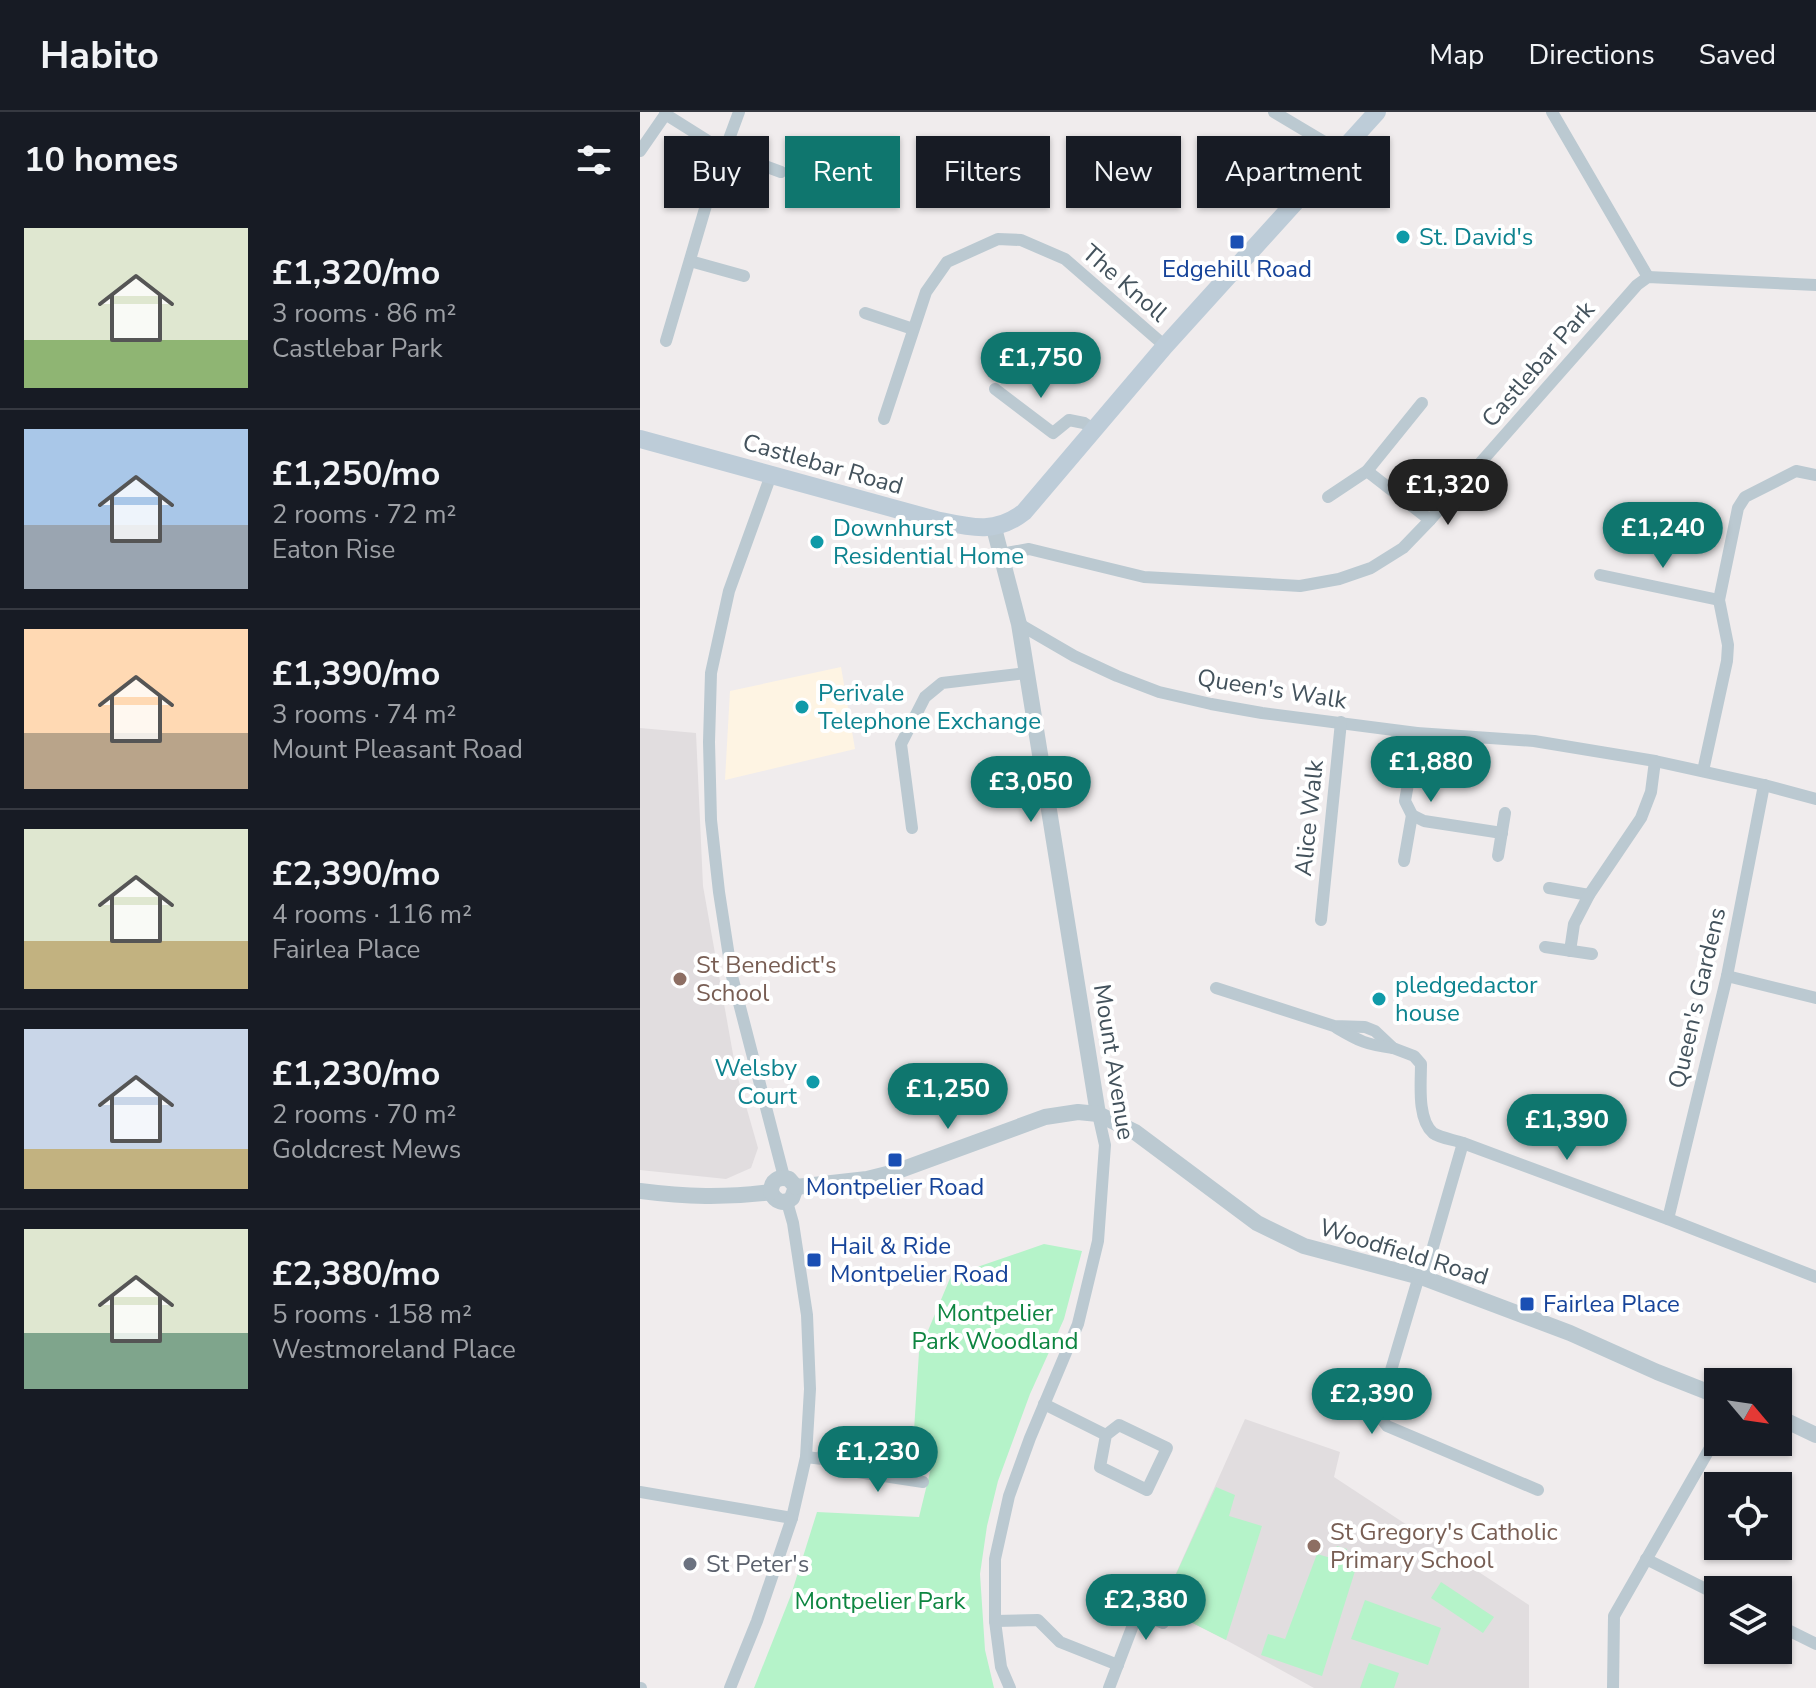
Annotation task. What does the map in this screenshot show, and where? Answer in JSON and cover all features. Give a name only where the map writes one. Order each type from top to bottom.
[{"type":"main road","points":[[1355,136],[1377,112]]},
{"type":"main road","points":[[994,528],[1016,519],[1024,512],[1165,346],[1291,208]]},
{"type":"main road","name":"Castlebar Road","points":[[640,439],[936,520],[972,528],[994,528]]},
{"type":"street","points":[[730,136],[739,112]]},
{"type":"street","points":[[1274,112],[1314,136]]},
{"type":"street","points":[[1552,112],[1648,277],[1816,285]]},
{"type":"street","points":[[640,151],[666,113],[701,136]]},
{"type":"street","points":[[769,168],[781,172]]},
{"type":"street","points":[[666,341],[706,208]]},
{"type":"street","name":"The Knoll","points":[[884,419],[926,292],[947,262],[998,239],[1021,240],[1065,259],[1165,346]]},
{"type":"street","points":[[690,261],[744,276]]},
{"type":"street","name":"Castlebar Park","points":[[1001,554],[1029,549],[1144,577],[1300,586],[1339,579],[1371,568],[1403,548],[1430,520],[1637,285],[1648,277]]},
{"type":"street","points":[[865,313],[913,329]]},
{"type":"street","points":[[995,389],[1053,433],[1069,420],[1084,423],[1093,429]]},
{"type":"street","points":[[1328,497],[1367,471],[1422,403]]},
{"type":"street","points":[[1367,471],[1430,520]]},
{"type":"street","points":[[1703,771],[1727,661],[1728,645],[1719,600],[1738,508],[1745,497],[1796,471],[1816,475]]},
{"type":"street","points":[[730,1688],[757,1621],[792,1518],[806,1457],[810,1389],[807,1315],[789,1189],[732,976],[711,820],[711,673],[729,591],[771,475]]},
{"type":"street","name":"Mount Avenue","points":[[994,528],[1019,624],[1105,1145],[1098,1241],[1078,1324],[1009,1496],[995,1559],[995,1621],[1001,1667],[1010,1688]]},
{"type":"street","points":[[1600,575],[1719,600]]},
{"type":"street","name":"Queen's Walk","points":[[1019,624],[1074,656],[1159,692],[1262,713],[1417,733],[1534,741],[1655,761],[1816,799]]},
{"type":"street","points":[[912,828],[901,744],[925,697],[942,683],[1026,673]]},
{"type":"street","name":"Alice Walk","points":[[1321,920],[1341,722]]},
{"type":"street","points":[[1404,861],[1412,815],[1405,801],[1417,733]]},
{"type":"street","points":[[1570,951],[1574,924],[1589,895],[1641,818],[1651,792],[1655,761]]},
{"type":"street","name":"Queen's Gardens","points":[[1668,1219],[1727,976],[1764,785]]},
{"type":"street","points":[[1498,856],[1505,813]]},
{"type":"street","points":[[1412,815],[1424,821],[1502,833]]},
{"type":"street","points":[[1549,888],[1589,895]]},
{"type":"street","points":[[1545,947],[1592,954]]},
{"type":"street","points":[[1727,976],[1816,998]]},
{"type":"street","points":[[1216,988],[1334,1026],[1365,1027],[1375,1031],[1393,1048],[1414,1056],[1421,1064],[1424,1120],[1434,1134],[1668,1219],[1816,1277]]},
{"type":"street","points":[[640,1191],[696,1197],[736,1197],[771,1192],[775,1181],[789,1189],[867,1179],[895,1172],[1045,1117],[1078,1112],[1098,1114]]},
{"type":"street","name":"Woodfield Road","points":[[1098,1114],[1135,1132],[1257,1223],[1304,1246],[1422,1277],[1570,1333],[1704,1390]]},
{"type":"street","points":[[1463,1143],[1378,1414],[1387,1426],[1538,1490]]},
{"type":"street","points":[[1044,1404],[1106,1435]]},
{"type":"street","points":[[1792,1424],[1816,1435]]},
{"type":"street","points":[[1119,1425],[1167,1448],[1147,1490],[1100,1467],[1106,1435],[1119,1425]]},
{"type":"street","points":[[1613,1688],[1614,1616],[1705,1456]]},
{"type":"street","points":[[806,1457],[831,1460],[838,1469],[923,1482]]},
{"type":"street","points":[[640,1492],[792,1518]]},
{"type":"street","points":[[1646,1559],[1704,1588]]},
{"type":"street","points":[[1109,1688],[1138,1612],[1163,1623],[1169,1611]]},
{"type":"street","points":[[995,1621],[1038,1620],[1060,1642],[1118,1665]]},
{"type":"street","points":[[1792,1632],[1816,1644]]},
{"type":"shaded area","points":[[841,667],[855,749],[725,780],[730,691]]},
{"type":"shaded area","name":"St Benedict's School","points":[[640,728],[696,733],[703,886],[736,1071],[758,1148],[751,1168],[726,1179],[640,1170]]},
{"type":"shaded area","name":"St Gregory's Catholic Primary School","points":[[1245,1419],[1340,1452],[1334,1477],[1529,1605],[1529,1688],[1314,1688],[1161,1607]]},
{"type":"green space","name":"Montpelier Park","points":[[1044,1244],[1082,1251],[1064,1319],[1030,1394],[998,1481],[987,1526],[980,1574],[985,1650],[994,1688],[754,1688],[791,1595],[817,1512],[919,1517],[931,1468],[912,1462],[919,1352],[951,1276]]},
{"type":"green space","points":[[1216,1487],[1235,1495],[1229,1516],[1262,1526],[1226,1640],[1161,1607]]},
{"type":"green space","points":[[1337,1546],[1347,1549],[1342,1563],[1355,1571],[1322,1676],[1261,1655],[1268,1634],[1285,1639],[1317,1554],[1331,1558]]},
{"type":"green space","points":[[1441,1582],[1494,1617],[1483,1633],[1431,1598]]},
{"type":"green space","points":[[1365,1600],[1441,1628],[1428,1665],[1351,1639]]},
{"type":"green space","points":[[1369,1663],[1399,1673],[1394,1688],[1360,1688]]},
{"type":"place","name":"St. David's","points":[[1403,237]]},
{"type":"place","name":"Edgehill Road","points":[[1237,242]]},
{"type":"place","name":"Downhurst Residential Home","points":[[817,542]]},
{"type":"place","name":"Perivale Telephone Exchange","points":[[802,707]]},
{"type":"place","name":"St Benedict's School","points":[[680,979]]},
{"type":"place","name":"pledgedactor house","points":[[1379,999]]},
{"type":"place","name":"Welsby Court","points":[[813,1082]]},
{"type":"place","name":"Montpelier Road","points":[[895,1160]]},
{"type":"place","name":"Hail & Ride Montpelier Road","points":[[814,1260]]},
{"type":"place","name":"Fairlea Place","points":[[1527,1304]]},
{"type":"place","name":"St Gregory's Catholic Primary School","points":[[1314,1546]]},
{"type":"place","name":"St Peter's","points":[[690,1564]]},
{"type":"park label","name":"Montpelier Park Woodland","points":[[995,1327]]}]
